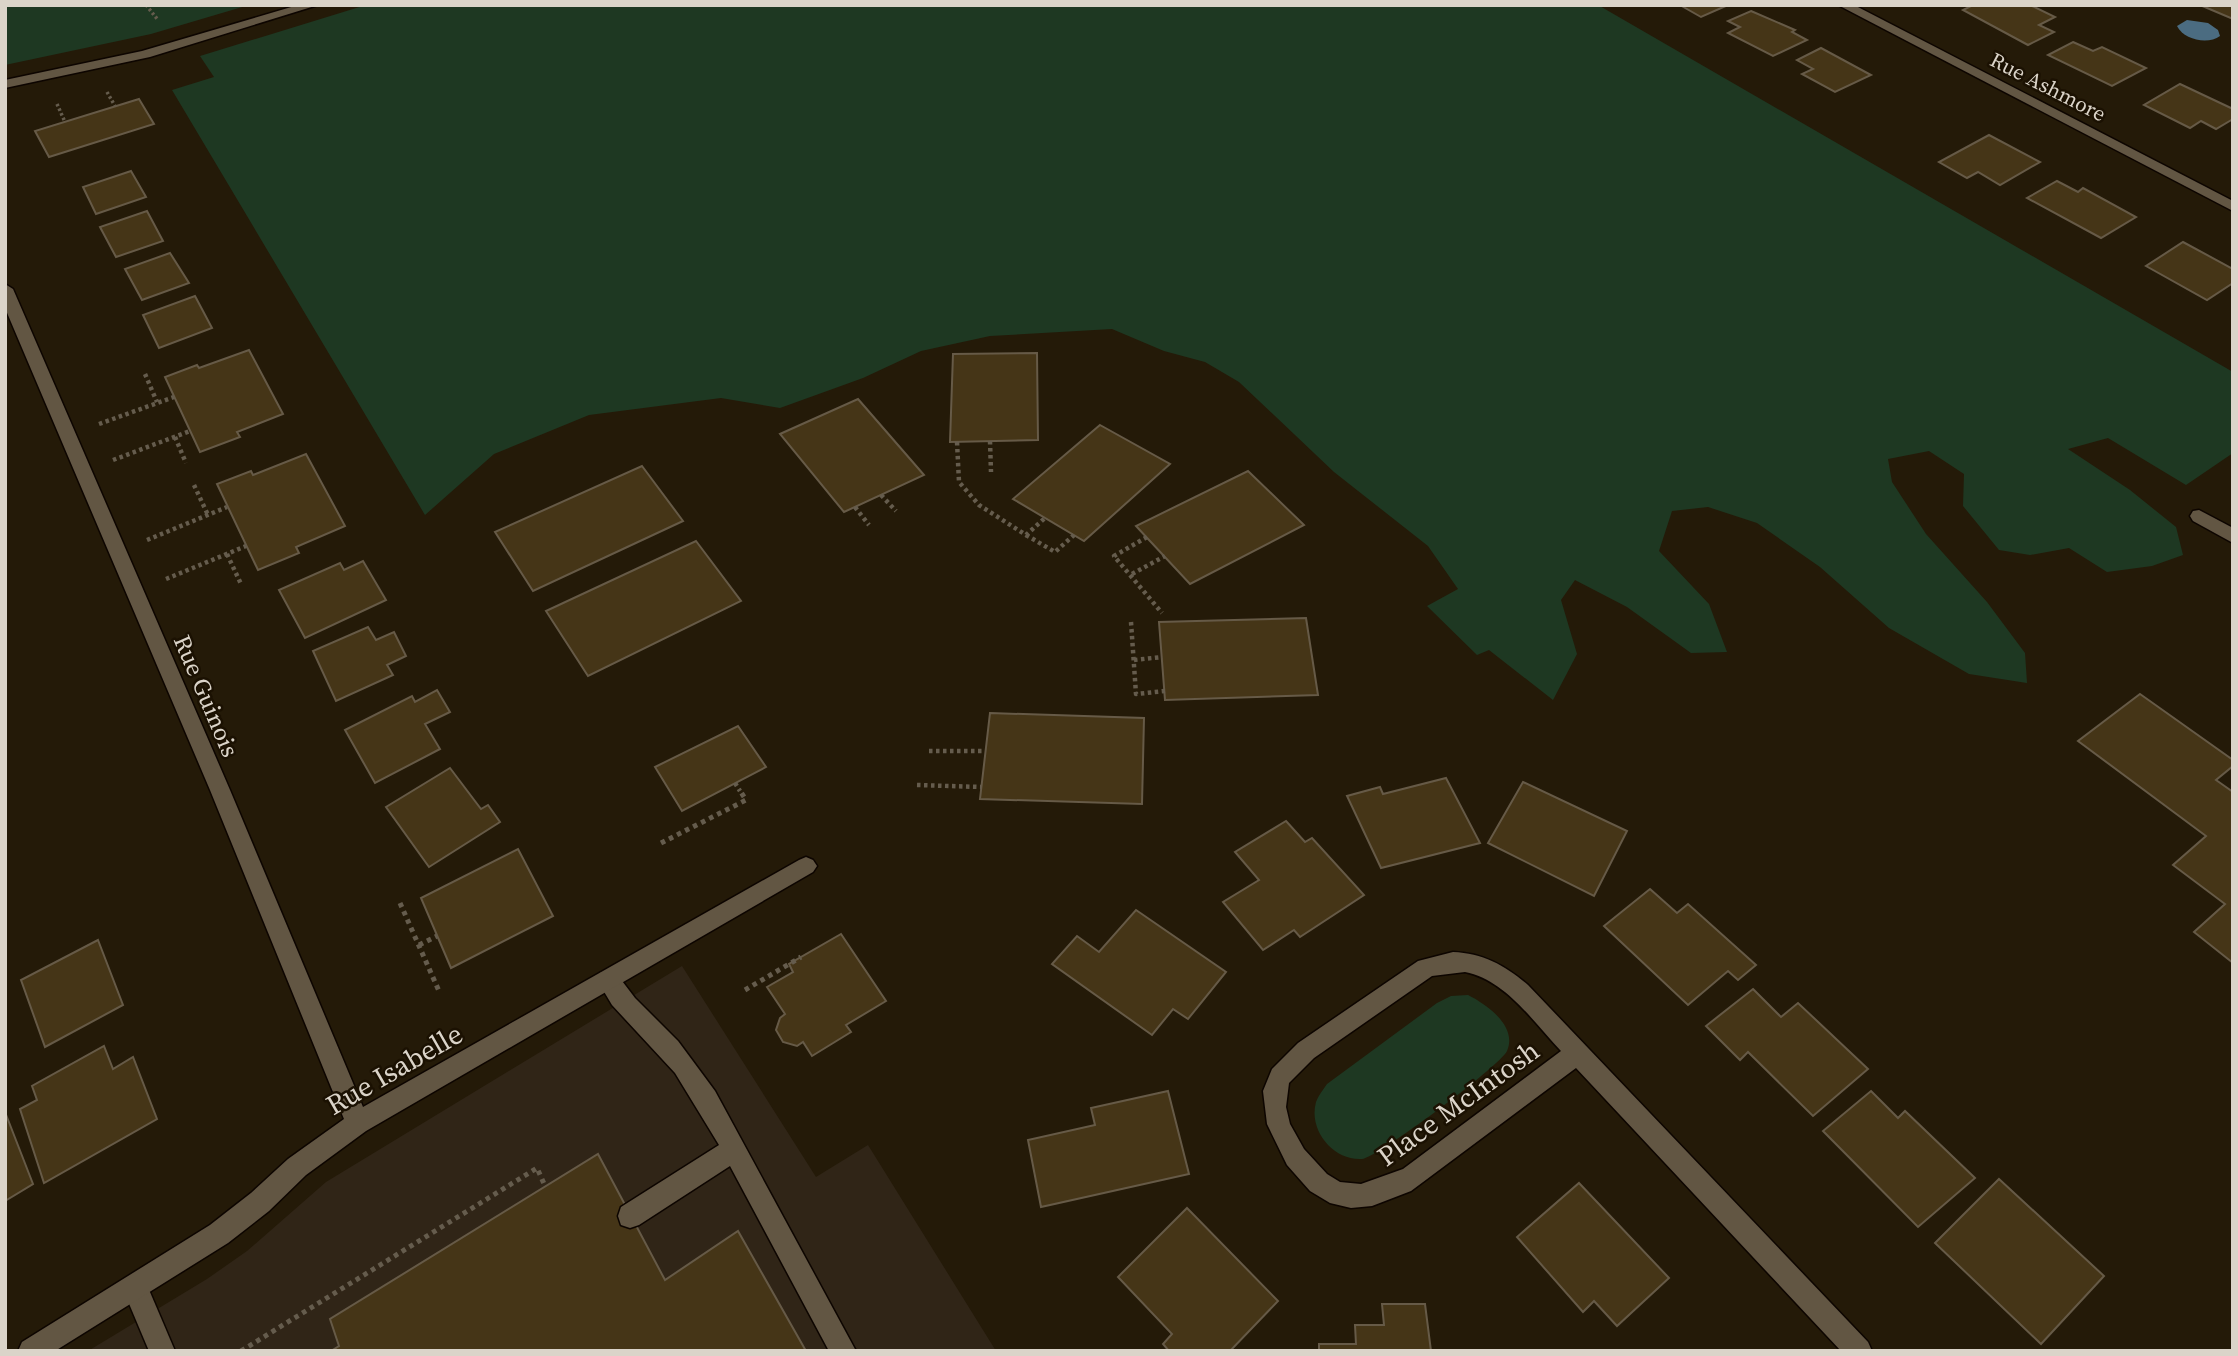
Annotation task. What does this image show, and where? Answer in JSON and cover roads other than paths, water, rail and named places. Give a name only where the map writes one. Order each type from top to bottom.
[{"type":"street","points":[[5,84],[145,54],[312,5]]},
{"type":"street","name":"Rue Ashmore","points":[[1844,5],[2233,207]]},
{"type":"street","name":"Rue Guinois","points":[[5,289],[358,1123]]},
{"type":"street","points":[[2199,516],[2233,537]]},
{"type":"street","name":"Rue Isabelle","points":[[32,1351],[219,1234],[260,1202],[297,1167],[358,1123],[806,866]]},
{"type":"street","name":"Place McIntosh","points":[[1577,1053],[1412,1178],[1385,1191],[1358,1197],[1331,1191],[1308,1174],[1283,1136],[1274,1104],[1279,1078],[1298,1057],[1426,968],[1448,961],[1474,964],[1498,973],[1577,1053],[1859,1351]]},
{"type":"street","points":[[608,980],[633,1015],[661,1039],[689,1072],[712,1108],[843,1351]]},
{"type":"street","points":[[630,1216],[733,1150]]},
{"type":"street","points":[[135,1287],[162,1351]]},
{"type":"water","points":[[2187,20],[2208,23],[2218,30],[2220,36],[2209,40],[2191,38],[2177,26]]}]
